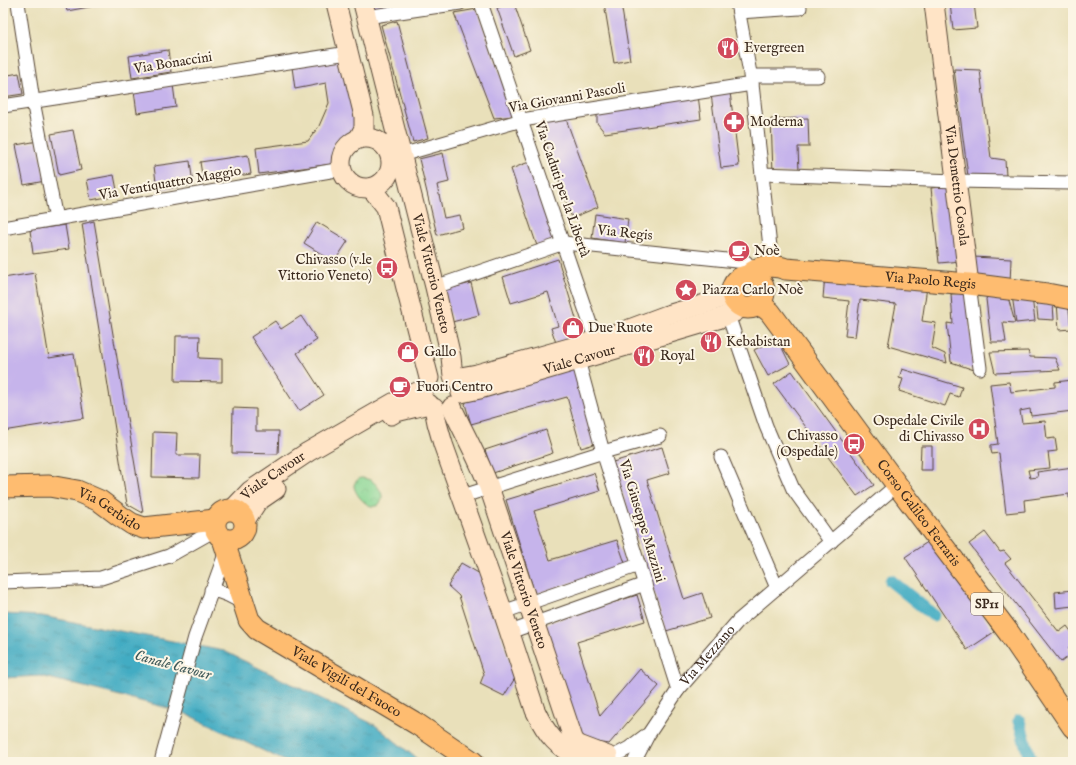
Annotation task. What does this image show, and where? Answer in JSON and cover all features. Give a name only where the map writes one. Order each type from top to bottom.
[{"type":"main road","points":[[336,3],[364,116],[364,128],[359,138]]},
{"type":"main road","name":"Via Demetrio Cosola","points":[[934,3],[969,284]]},
{"type":"main road","points":[[365,10],[395,129],[396,161],[387,177],[378,186],[371,188],[356,186],[345,176],[342,169],[341,161],[343,154],[347,147],[359,138],[372,138],[378,140],[387,148],[396,161]]},
{"type":"main road","name":"Viale Vittorio Veneto","points":[[396,161],[436,287],[451,357],[442,392],[437,423],[443,444],[463,496],[535,710],[550,737],[560,748],[582,762]]},
{"type":"main road","name":"Viale Vittorio Veneto","points":[[371,188],[386,207],[409,300],[442,392],[483,470],[574,741],[579,745],[611,759]]},
{"type":"main road","points":[[745,302],[768,286],[776,276],[779,267]]},
{"type":"main road","name":"Via Paolo Regis","points":[[747,269],[753,271],[760,268],[779,267],[969,284],[1047,294],[1073,299]]},
{"type":"main road","points":[[745,302],[761,283],[753,277],[747,269]]},
{"type":"main road","name":"Viale Cavour","points":[[227,529],[257,502],[315,462],[396,412],[442,392],[476,374],[596,341],[667,315],[726,296],[745,302]]},
{"type":"main road","name":"Viale Cavour","points":[[442,392],[480,389],[578,360],[745,302]]},
{"type":"main road","name":"Corso Galileo Ferraris","points":[[745,302],[764,307],[770,312],[897,485],[1009,633],[1073,727]]},
{"type":"main road","name":"Via Gerbido","points":[[3,487],[49,486],[77,491],[100,501],[132,524],[144,528],[227,529]]},
{"type":"main road","name":"Viale Vigili del Fuoco","points":[[227,529],[228,593],[257,629],[417,724],[474,762]]},
{"type":"street","points":[[18,3],[33,101],[56,219]]},
{"type":"street","points":[[365,10],[460,3]]},
{"type":"street","name":"Via Caduti per la Libertà","points":[[481,3],[564,243],[596,341]]},
{"type":"street","points":[[779,267],[762,174],[751,80],[738,7],[800,8]]},
{"type":"street","name":"Via Bonaccini","points":[[3,106],[348,53]]},
{"type":"street","name":"Via Giovanni Pascoli","points":[[396,161],[522,120],[751,80],[818,76]]},
{"type":"street","name":"Via Ventiquattro Maggio","points":[[3,228],[342,169]]},
{"type":"street","points":[[762,174],[956,181],[1073,183]]},
{"type":"street","name":"Via Regis","points":[[436,287],[564,243],[747,269]]},
{"type":"street","name":"Via Demetrio Cosola","points":[[969,284],[980,368]]},
{"type":"street","points":[[745,302],[766,426],[793,489],[831,542]]},
{"type":"street","name":"Via Giuseppe Mazzini","points":[[578,360],[603,452],[678,690]]},
{"type":"street","points":[[463,496],[603,452],[660,436]]},
{"type":"street","points":[[721,457],[777,588]]},
{"type":"street","name":"Via Mezzano","points":[[634,762],[650,733],[678,690],[738,621],[897,485]]},
{"type":"street","points":[[3,582],[101,578],[169,556],[227,529]]},
{"type":"street","points":[[503,612],[639,565]]},
{"type":"street","points":[[510,632],[645,584]]},
{"type":"street","points":[[162,758],[195,637],[228,593]]},
{"type":"street","name":"Via Mezzano","points":[[611,759],[650,733]]},
{"type":"green space","points":[[360,478],[372,481],[379,488],[382,494],[382,500],[377,506],[368,505],[357,494],[354,485]]},
{"type":"water","name":"Canale Cavour","points":[[3,614],[42,616],[224,651],[375,725],[421,762],[287,762],[180,711],[41,676],[3,678]]},
{"type":"building","points":[[65,3],[99,3],[100,5],[67,11]]},
{"type":"building","points":[[370,3],[391,3],[392,8],[373,13]]},
{"type":"building","points":[[514,3],[530,50],[514,56],[497,8]]},
{"type":"building","points":[[604,3],[621,3],[630,60],[614,63]]},
{"type":"building","points":[[950,3],[974,3],[977,28],[953,30]]},
{"type":"building","points":[[477,9],[515,116],[494,118],[454,13]]},
{"type":"building","points":[[397,21],[428,138],[413,142],[381,25]]},
{"type":"building","points":[[168,50],[171,72],[132,78],[129,56]]},
{"type":"building","points":[[345,57],[356,124],[332,164],[259,174],[256,148],[308,141],[319,126],[329,103],[326,83],[295,89],[292,67]]},
{"type":"building","points":[[954,69],[980,70],[991,158],[1005,160],[1006,176],[968,176]]},
{"type":"building","points":[[19,73],[23,94],[3,97],[3,76]]},
{"type":"building","points":[[173,85],[176,107],[137,113],[134,91]]},
{"type":"building","points":[[730,92],[739,166],[721,168],[711,94]]},
{"type":"building","points":[[698,95],[701,119],[605,133],[597,123],[597,111]]},
{"type":"building","points":[[808,118],[809,147],[798,147],[799,172],[773,173],[771,119]]},
{"type":"building","points":[[566,119],[598,207],[572,218],[538,121]]},
{"type":"building","points":[[73,130],[81,170],[59,175],[51,134]]},
{"type":"building","points":[[38,141],[45,181],[24,185],[16,145]]},
{"type":"building","points":[[443,153],[449,182],[437,185],[444,218],[460,215],[463,228],[437,235],[419,159]]},
{"type":"building","points":[[248,155],[251,174],[203,181],[200,162]]},
{"type":"building","points":[[190,161],[193,185],[157,190],[154,166]]},
{"type":"building","points":[[529,162],[555,240],[537,246],[511,169]]},
{"type":"building","points":[[114,175],[118,195],[91,200],[87,180]]},
{"type":"building","points":[[953,185],[962,261],[939,263],[931,188]]},
{"type":"building","points":[[595,214],[628,219],[625,243],[592,238]]},
{"type":"building","points":[[94,221],[143,513],[127,504],[82,224]]},
{"type":"building","points":[[317,222],[348,241],[334,262],[304,243]]},
{"type":"building","points":[[65,225],[69,249],[33,254],[30,230]]},
{"type":"building","points":[[973,257],[1011,259],[1010,284],[972,283]]},
{"type":"building","points":[[558,259],[581,335],[556,343],[551,328],[558,326],[548,292],[511,303],[503,277]]},
{"type":"building","points":[[35,273],[49,358],[74,354],[84,418],[3,431],[3,278]]},
{"type":"building","points":[[825,275],[927,287],[922,321],[936,323],[932,348],[945,354],[947,363],[888,346],[896,304],[860,300],[855,337],[845,336],[849,301],[823,298]]},
{"type":"building","points":[[471,283],[479,315],[452,322],[444,290]]},
{"type":"building","points":[[967,293],[974,370],[951,362],[947,323],[953,324],[951,294]]},
{"type":"building","points":[[988,295],[1008,297],[1015,323],[1003,322],[1006,342],[991,342],[986,299]]},
{"type":"building","points":[[1012,295],[1032,297],[1035,321],[1016,323]]},
{"type":"building","points":[[1036,300],[1053,303],[1054,320],[1038,319]]},
{"type":"building","points":[[1068,301],[1071,329],[1059,330],[1057,302]]},
{"type":"building","points":[[301,316],[317,340],[297,353],[324,395],[299,411],[251,337],[275,321],[281,329]]},
{"type":"building","points":[[176,336],[200,336],[199,358],[222,359],[222,382],[175,381]]},
{"type":"building","points":[[777,338],[790,364],[768,376],[754,350]]},
{"type":"building","points":[[1028,351],[1030,357],[1055,358],[1060,370],[995,373],[990,352]]},
{"type":"building","points":[[576,367],[598,443],[581,448],[567,397],[471,424],[465,404],[469,398]]},
{"type":"building","points":[[902,369],[962,387],[959,397],[950,394],[945,406],[899,391],[903,379],[899,378]]},
{"type":"building","points":[[792,371],[874,485],[857,496],[774,384]]},
{"type":"building","points":[[1073,380],[1073,411],[1031,416],[1030,409],[1020,411],[1022,423],[1045,421],[1047,439],[1055,438],[1057,451],[1048,452],[1050,468],[1028,470],[1030,478],[1038,477],[1037,472],[1073,467],[1073,498],[1069,498],[1069,494],[1024,500],[1025,511],[1006,513],[999,453],[992,454],[991,450],[991,445],[998,444],[990,384],[1009,382],[1011,392],[1055,387],[1055,382]]},
{"type":"building","points":[[233,408],[256,409],[256,431],[279,431],[278,454],[232,453]]},
{"type":"building","points":[[546,430],[553,453],[493,473],[485,450]]},
{"type":"building","points":[[153,432],[177,433],[176,455],[200,455],[199,478],[152,477]]},
{"type":"building","points":[[921,446],[932,446],[932,470],[920,470]]},
{"type":"building","points":[[662,447],[670,473],[647,480],[684,599],[702,593],[710,618],[666,631],[613,462]]},
{"type":"building","points":[[594,473],[600,491],[534,511],[550,560],[617,540],[626,566],[535,594],[506,500]]},
{"type":"building","points":[[985,532],[1000,552],[1004,551],[1011,559],[1005,563],[1059,632],[1067,626],[1073,634],[1073,644],[1068,648],[1073,653],[1061,662],[969,544]]},
{"type":"building","points":[[932,539],[994,632],[967,650],[905,557]]},
{"type":"building","points":[[461,563],[482,575],[515,678],[504,696],[480,684],[484,674],[459,596],[448,586]]},
{"type":"building","points":[[1073,590],[1073,606],[1056,608],[1055,592]]},
{"type":"building","points":[[637,595],[645,621],[577,642],[600,716],[640,669],[659,686],[609,744],[580,739],[545,624]]},
{"type":"waterway","points":[[891,581],[933,615]]},
{"type":"waterway","points":[[1019,721],[1031,762]]},
{"type":"place","name":"Evergreen","points":[[728,48]]},
{"type":"place","name":"Moderna","points":[[734,122]]},
{"type":"place","name":"Noè","points":[[739,251]]},
{"type":"place","name":"Chivasso (v.le Vittorio Veneto)","points":[[387,268]]},
{"type":"place","name":"Piazza Carlo Noè","points":[[686,290]]},
{"type":"place","name":"Due Ruote","points":[[573,328]]},
{"type":"place","name":"Kebabistan","points":[[711,342]]},
{"type":"place","name":"Gallo","points":[[408,352]]},
{"type":"place","name":"Royal","points":[[644,356]]},
{"type":"place","name":"Fuori Centro","points":[[400,387]]},
{"type":"place","name":"Ospedale Civile di Chivasso","points":[[979,429]]},
{"type":"place","name":"Chivasso (Ospedale)","points":[[854,444]]}]
